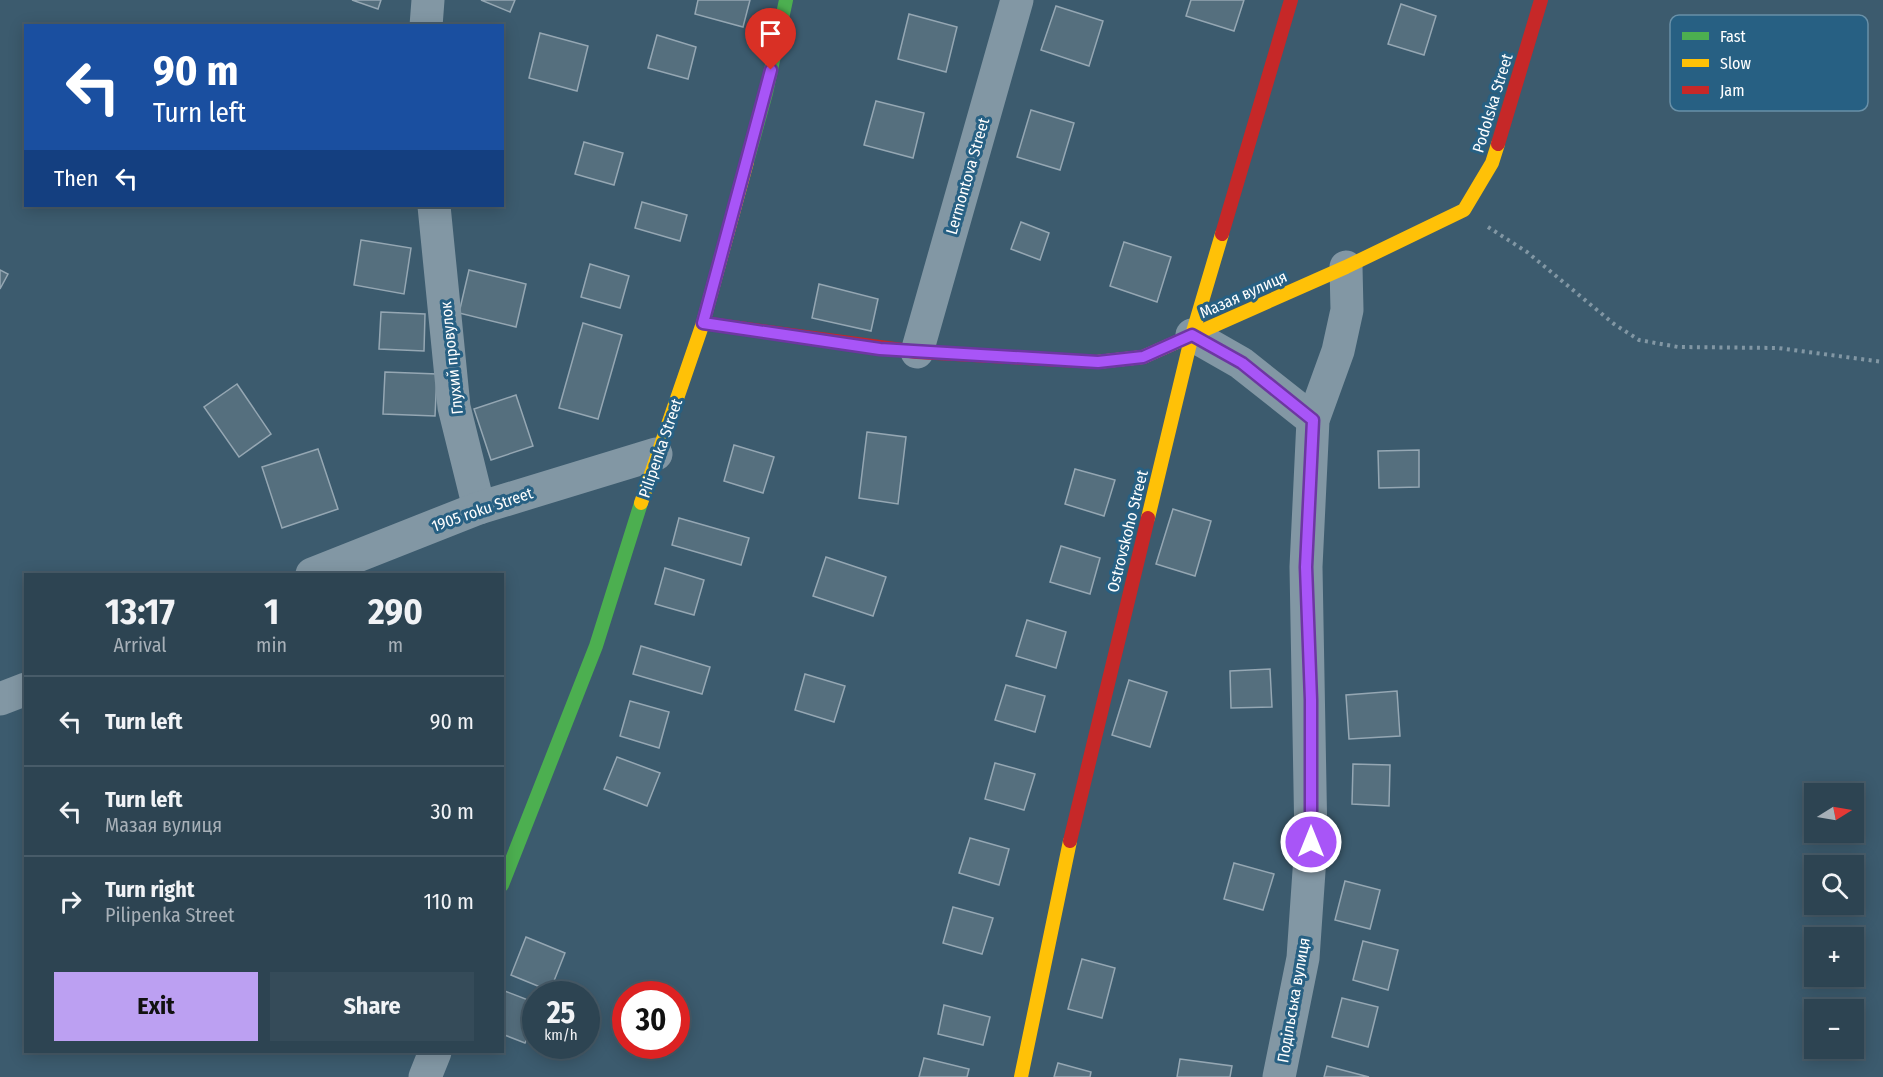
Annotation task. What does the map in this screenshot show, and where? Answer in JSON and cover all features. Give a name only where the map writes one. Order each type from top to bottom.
[{"type":"street","points":[[426,24],[428,0]]},
{"type":"street","name":"Pilipenka Street","points":[[504,880],[596,646],[656,454],[703,323],[766,93],[786,0]]},
{"type":"street","name":"Lermontova Street","points":[[917,352],[1017,0]]},
{"type":"street","name":"Ostrovskoho Street","points":[[1021,1077],[1094,737],[1192,335],[1291,0]]},
{"type":"street","name":"Podolska Street","points":[[1464,210],[1492,163],[1540,0]]},
{"type":"street","name":"Глухий провулок","points":[[434,207],[454,407],[478,508]]},
{"type":"street","name":"Мазая вулиця","points":[[703,323],[917,352],[1098,362],[1143,357],[1346,267],[1464,210]]},
{"type":"street","name":"Подільська вулиця","points":[[1280,1077],[1303,958],[1311,842],[1311,700],[1306,567],[1313,420],[1338,351],[1347,310],[1346,267]]},
{"type":"street","points":[[1192,335],[1242,363],[1313,420]]},
{"type":"street","name":"1905 roku Street","points":[[315,573],[478,508],[656,454]]},
{"type":"street","points":[[0,699],[24,690]]},
{"type":"street","points":[[425,1077],[435,1053]]},
{"type":"path","points":[[1464,210],[1527,252],[1614,324],[1639,340],[1678,347],[1778,348],[1883,362]]},
{"type":"building","points":[[352,0],[381,0],[378,9]]},
{"type":"building","points":[[481,0],[515,0],[510,12]]},
{"type":"building","points":[[698,0],[750,0],[743,27],[695,14]]},
{"type":"building","points":[[1191,0],[1244,0],[1234,31],[1186,16]]},
{"type":"building","points":[[1401,4],[1436,16],[1424,55],[1388,44]]},
{"type":"building","points":[[1056,6],[1103,21],[1089,66],[1041,50]]},
{"type":"building","points":[[909,14],[957,27],[946,72],[898,59]]},
{"type":"building","points":[[540,33],[588,46],[577,91],[529,78]]},
{"type":"building","points":[[657,35],[696,47],[688,79],[648,68]]},
{"type":"building","points":[[876,101],[924,113],[913,158],[864,145]]},
{"type":"building","points":[[1031,110],[1074,123],[1060,170],[1017,157]]},
{"type":"building","points":[[584,142],[623,153],[614,185],[575,174]]},
{"type":"building","points":[[642,202],[687,215],[680,241],[635,228]]},
{"type":"building","points":[[1021,222],[1049,233],[1040,260],[1011,249]]},
{"type":"building","points":[[361,240],[411,248],[404,294],[354,285]]},
{"type":"building","points":[[1124,242],[1171,257],[1157,302],[1110,286]]},
{"type":"building","points":[[590,264],[629,276],[620,308],[581,297]]},
{"type":"building","points":[[0,270],[8,274],[0,289]]},
{"type":"building","points":[[469,270],[526,284],[516,327],[459,313]]},
{"type":"building","points":[[819,284],[878,299],[871,331],[812,318]]},
{"type":"building","points":[[381,312],[425,314],[424,351],[379,349]]},
{"type":"building","points":[[583,323],[622,335],[598,419],[559,408]]},
{"type":"building","points":[[385,372],[437,374],[435,416],[383,414]]},
{"type":"building","points":[[237,384],[271,434],[239,457],[204,407]]},
{"type":"building","points":[[516,395],[533,446],[491,460],[474,409]]},
{"type":"building","points":[[867,432],[906,437],[898,504],[859,498]]},
{"type":"building","points":[[734,445],[774,457],[763,493],[724,481]]},
{"type":"building","points":[[318,449],[338,509],[282,528],[262,467]]},
{"type":"building","points":[[1419,450],[1419,487],[1379,488],[1378,451]]},
{"type":"building","points":[[1075,469],[1115,480],[1104,516],[1065,504]]},
{"type":"building","points":[[1173,509],[1211,521],[1195,576],[1156,564]]},
{"type":"building","points":[[679,518],[749,538],[741,565],[672,545]]},
{"type":"building","points":[[1061,546],[1100,558],[1090,594],[1050,582]]},
{"type":"building","points":[[826,557],[886,577],[873,616],[813,596]]},
{"type":"building","points":[[665,568],[704,580],[694,615],[655,604]]},
{"type":"building","points":[[1027,620],[1066,632],[1056,668],[1016,656]]},
{"type":"building","points":[[641,646],[710,667],[702,694],[633,674]]},
{"type":"building","points":[[1270,669],[1272,707],[1231,708],[1230,671]]},
{"type":"building","points":[[805,674],[845,686],[834,722],[795,710]]},
{"type":"building","points":[[1129,680],[1167,692],[1150,747],[1112,735]]},
{"type":"building","points":[[1006,685],[1045,696],[1035,732],[995,720]]},
{"type":"building","points":[[1397,691],[1400,736],[1349,739],[1346,695]]},
{"type":"building","points":[[630,701],[669,712],[659,748],[620,736]]},
{"type":"building","points":[[617,757],[660,773],[647,806],[604,789]]},
{"type":"building","points":[[995,763],[1035,774],[1024,810],[985,799]]},
{"type":"building","points":[[1353,764],[1390,765],[1389,806],[1352,804]]},
{"type":"building","points":[[970,838],[1009,849],[999,885],[959,873]]},
{"type":"building","points":[[1234,863],[1274,874],[1263,910],[1224,899]]},
{"type":"building","points":[[1345,881],[1380,890],[1370,929],[1335,920]]},
{"type":"building","points":[[953,907],[993,918],[982,954],[943,943]]},
{"type":"building","points":[[526,937],[565,953],[554,981],[526,981],[511,975]]},
{"type":"building","points":[[1363,941],[1398,950],[1388,990],[1353,980]]},
{"type":"building","points":[[1082,959],[1115,968],[1102,1018],[1068,1009]]},
{"type":"building","points":[[504,991],[522,998],[522,1042],[504,1035]]},
{"type":"building","points":[[1342,998],[1378,1007],[1368,1047],[1332,1037]]},
{"type":"building","points":[[944,1005],[990,1017],[983,1045],[938,1034]]},
{"type":"building","points":[[924,1058],[969,1069],[967,1077],[919,1077]]},
{"type":"building","points":[[1180,1059],[1232,1066],[1230,1077],[1177,1077]]},
{"type":"building","points":[[1058,1063],[1091,1072],[1090,1077],[1054,1077]]},
{"type":"building","points":[[1327,1066],[1369,1077],[1324,1077]]},
{"type":"traffic: fast","points":[[747,162],[766,93],[786,0]]},
{"type":"traffic: fast","points":[[504,880],[596,646],[641,503]]},
{"type":"traffic: slow","points":[[1097,362],[1143,357],[1346,267],[1464,210],[1492,163],[1498,144]]},
{"type":"traffic: slow","points":[[641,503],[703,323],[747,162]]},
{"type":"traffic: slow","points":[[1148,518],[1192,335],[1222,234]]},
{"type":"traffic: slow","points":[[1021,1077],[1070,841]]},
{"type":"traffic: jam","points":[[1222,234],[1291,0]]},
{"type":"traffic: jam","points":[[1498,144],[1541,0]]},
{"type":"traffic: jam","points":[[703,323],[917,352],[1097,362]]},
{"type":"traffic: jam","points":[[1070,841],[1148,518]]},
{"type":"route","points":[[771,70],[703,323],[880,349],[1098,362],[1143,357],[1192,335],[1242,363],[1313,420],[1306,567],[1311,700],[1311,842]]}]
